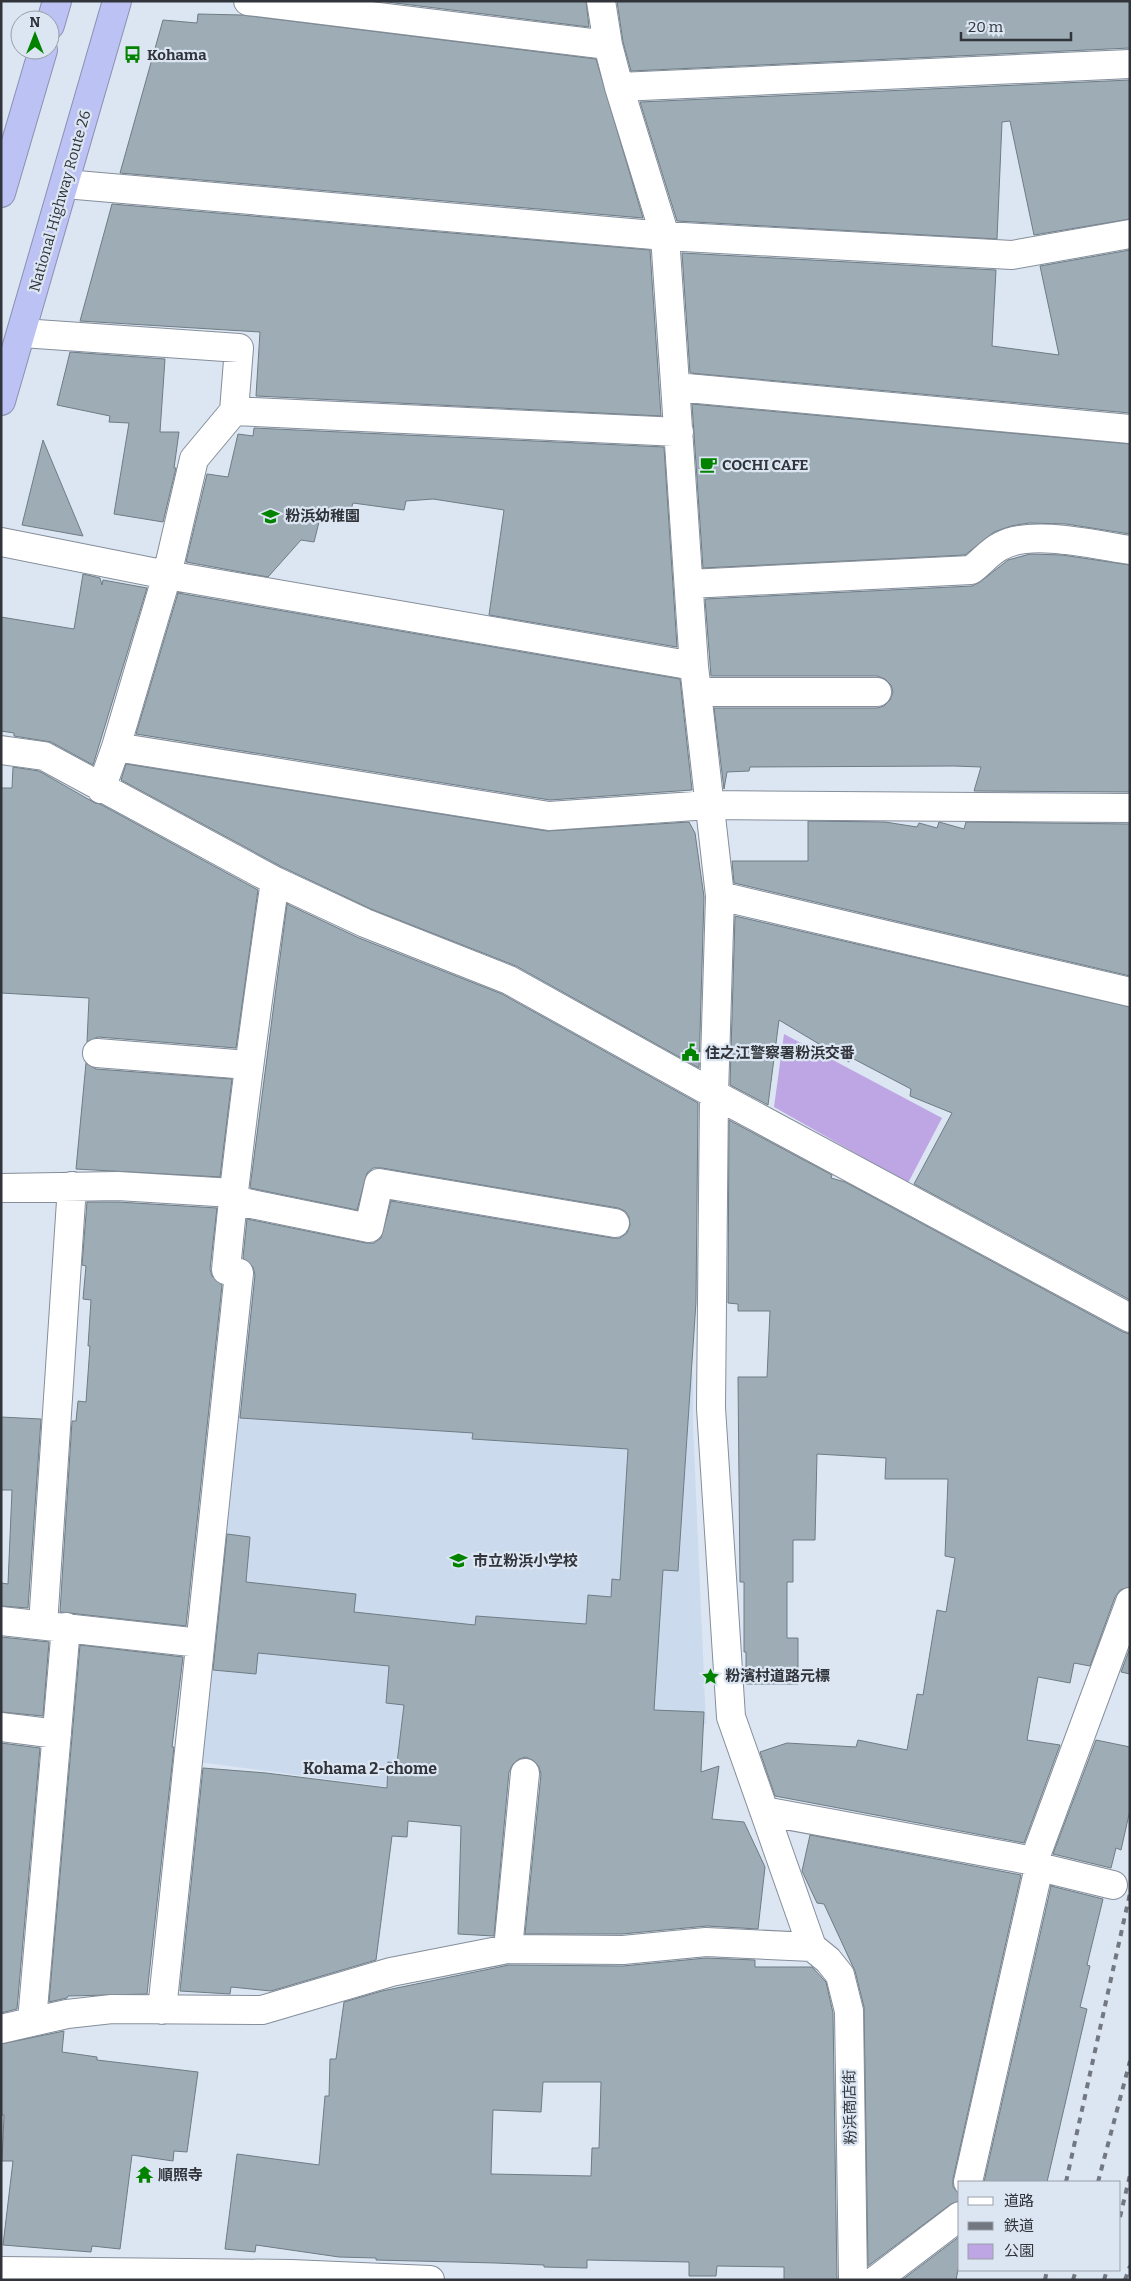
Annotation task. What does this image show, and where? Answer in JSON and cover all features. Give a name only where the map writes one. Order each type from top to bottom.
[{"type":"highway","name":"National Highway Route 26","points":[[1,401],[117,1]]},
{"type":"highway","points":[[3,183],[40,60]]},
{"type":"street","points":[[248,1],[608,45]]},
{"type":"street","points":[[1,2029],[32,2020],[112,2009],[262,2010],[391,1972],[508,1949],[623,1950],[706,1942],[812,1947],[731,1717],[711,1408],[714,1094],[720,896],[695,679],[665,236],[608,45],[601,1]]},
{"type":"street","points":[[620,87],[1130,64]]},
{"type":"street","points":[[65,184],[665,236],[1012,255],[1130,234]]},
{"type":"street","points":[[22,333],[239,348],[234,411],[194,459],[167,575],[116,747],[101,789]]},
{"type":"street","points":[[676,387],[1130,429]]},
{"type":"street","points":[[234,411],[679,432]]},
{"type":"street","points":[[689,584],[971,570],[1001,545],[1018,541],[1049,538],[1130,550]]},
{"type":"street","points":[[1,542],[695,679],[877,692]]},
{"type":"street","points":[[116,747],[549,816],[709,805],[1130,808]]},
{"type":"street","points":[[1,750],[44,756],[101,789],[275,881],[365,923],[510,980],[714,1094],[1130,1318]]},
{"type":"street","points":[[162,2010],[239,1273],[226,1270],[233,1197],[248,1065],[275,881]]},
{"type":"street","points":[[720,896],[1130,992]]},
{"type":"street","points":[[97,1053],[248,1065]]},
{"type":"street","points":[[1,1188],[118,1186],[233,1197],[369,1228],[379,1182],[615,1223]]},
{"type":"street","points":[[32,2020],[57,1734],[55,1626],[72,1186]]},
{"type":"street","points":[[968,2181],[1037,1864],[1130,1602]]},
{"type":"street","points":[[1,1621],[200,1643]]},
{"type":"street","points":[[1,1727],[57,1734]]},
{"type":"street","points":[[508,1949],[525,1773]]},
{"type":"street","points":[[764,1811],[1037,1864],[1113,1885]]},
{"type":"street","name":"粉浜商店街","points":[[812,1947],[828,1960],[840,1975],[849,2011],[853,2280]]},
{"type":"street","points":[[876,2280],[958,2218]]},
{"type":"street","points":[[1,2271],[430,2280]]},
{"type":"shaded area","name":"市立粉浜小学校","points":[[249,1263],[487,1358],[693,1375],[693,1425],[706,1724],[464,1704],[419,1791],[198,1762],[246,1322]]},
{"type":"green space","points":[[784,1034],[942,1118],[908,1183],[774,1107]]},
{"type":"building","points":[[379,1],[586,1],[589,27]]},
{"type":"building","points":[[617,1],[1130,1],[1130,48],[631,71],[623,42]]},
{"type":"building","points":[[198,14],[242,15],[596,59],[643,218],[120,173],[163,20],[197,23]]},
{"type":"building","points":[[1130,80],[1130,219],[1034,235],[1010,121],[1002,122],[997,239],[677,221],[640,102]]},
{"type":"building","points":[[112,204],[650,250],[661,416],[256,396],[260,332],[80,321]]},
{"type":"building","points":[[1130,250],[1130,413],[690,373],[682,253],[996,270],[992,346],[1059,355],[1040,266]]},
{"type":"building","points":[[70,352],[165,359],[160,432],[179,432],[174,468],[176,468],[163,522],[114,514],[129,423],[109,422],[110,416],[57,405]]},
{"type":"building","points":[[692,404],[1130,444],[1130,534],[1066,524],[1029,523],[1011,526],[994,532],[965,555],[703,568]]},
{"type":"building","points":[[254,428],[664,447],[677,647],[489,615],[504,510],[433,499],[406,501],[404,510],[353,503],[350,513],[322,510],[314,542],[301,540],[268,577],[186,562],[207,474],[228,477],[238,434],[253,436]]},
{"type":"building","points":[[43,440],[83,536],[22,525]]},
{"type":"building","points":[[1030,554],[1062,555],[1130,565],[1130,792],[974,791],[981,767],[954,766],[750,767],[749,771],[727,772],[724,789],[714,708],[877,708],[884,706],[890,700],[893,692],[891,685],[885,679],[877,676],[711,676],[705,599],[972,586],[1008,560]]},
{"type":"building","points":[[83,574],[100,578],[102,585],[103,580],[147,588],[93,765],[51,742],[14,736],[14,733],[1,731],[1,617],[74,629]]},
{"type":"building","points":[[178,593],[680,679],[692,790],[550,800],[136,734]]},
{"type":"building","points":[[126,764],[547,831],[689,822],[695,833],[704,897],[699,1068],[516,966],[371,909],[282,867],[121,780]]},
{"type":"building","points":[[13,767],[39,771],[258,890],[236,1048],[98,1037],[87,1042],[89,998],[1,993],[1,788],[12,788]]},
{"type":"building","points":[[808,821],[885,822],[917,827],[919,823],[937,828],[939,822],[964,829],[966,822],[1130,824],[1130,976],[734,883],[732,861],[808,861]]},
{"type":"building","points":[[287,904],[359,938],[502,994],[698,1103],[696,1302],[678,1571],[663,1570],[654,1710],[704,1712],[701,1772],[719,1766],[712,1819],[744,1822],[765,1867],[758,1929],[707,1926],[622,1934],[525,1934],[541,1774],[539,1767],[534,1761],[526,1757],[519,1759],[513,1764],[509,1772],[494,1936],[458,1934],[461,1826],[408,1821],[407,1837],[392,1836],[376,1960],[271,1991],[231,1987],[230,1994],[180,1991],[203,1768],[266,1773],[387,1788],[388,1762],[397,1763],[404,1705],[386,1703],[389,1666],[258,1653],[256,1674],[213,1670],[227,1534],[250,1537],[246,1582],[356,1594],[354,1612],[475,1625],[476,1616],[586,1624],[588,1595],[611,1597],[612,1579],[620,1580],[628,1449],[472,1439],[473,1433],[240,1418],[255,1275],[253,1267],[243,1258],[247,1219],[366,1243],[374,1243],[381,1238],[391,1201],[612,1238],[620,1238],[627,1233],[630,1225],[629,1217],[625,1211],[618,1208],[382,1168],[373,1168],[367,1173],[357,1210],[250,1188]]},
{"type":"building","points":[[735,916],[1130,1007],[1130,1300],[914,1184],[952,1113],[910,1096],[911,1089],[850,1057],[849,1062],[779,1020],[768,1105],[730,1085]]},
{"type":"building","points":[[86,1063],[96,1069],[232,1079],[220,1177],[76,1169]]},
{"type":"building","points":[[729,1120],[832,1175],[831,1178],[845,1182],[1123,1332],[1130,1334],[1130,1587],[1120,1590],[1115,1597],[1090,1666],[1074,1663],[1070,1683],[1038,1677],[1027,1740],[1060,1745],[1024,1843],[775,1796],[760,1752],[787,1743],[856,1747],[858,1740],[907,1750],[917,1694],[923,1695],[937,1610],[946,1612],[955,1558],[945,1556],[948,1479],[885,1479],[886,1458],[817,1454],[815,1540],[793,1540],[793,1582],[787,1582],[787,1638],[798,1638],[798,1684],[746,1684],[744,1582],[740,1582],[738,1377],[767,1377],[770,1311],[738,1311],[738,1304],[728,1303]]},
{"type":"building","points":[[87,1202],[217,1208],[210,1269],[212,1276],[222,1285],[186,1626],[60,1612],[72,1421],[76,1421],[78,1401],[86,1402],[90,1346],[88,1346],[91,1300],[83,1299],[86,1266],[82,1265]]},
{"type":"building","points":[[1,1417],[41,1419],[28,1608],[1,1606],[1,1583],[8,1584],[12,1490],[1,1490]]},
{"type":"building","points":[[1,1637],[49,1642],[43,1716],[1,1712]]},
{"type":"building","points":[[80,1645],[183,1657],[147,1994],[68,1996],[67,1998],[49,2002]]},
{"type":"building","points":[[1130,1648],[1130,1674],[1121,1672]]},
{"type":"building","points":[[1096,1740],[1130,1747],[1130,1810],[1121,1850],[1116,1848],[1111,1868],[1053,1854]]},
{"type":"building","points":[[1,1743],[40,1748],[17,2009],[1,2013]]},
{"type":"building","points":[[810,1835],[1021,1875],[953,2179],[953,2187],[958,2193],[958,2202],[951,2204],[868,2266],[864,2007],[855,1971],[824,1904],[817,1903],[802,1871]]},
{"type":"building","points":[[1051,1886],[1103,1899],[1087,1965],[1090,1966],[1080,2007],[1087,2009],[1047,2181],[984,2181]]},
{"type":"building","points":[[706,1958],[755,1960],[755,1967],[812,1967],[826,1982],[833,2013],[837,2280],[784,2280],[784,2267],[717,2266],[716,2276],[689,2276],[689,2262],[587,2260],[587,2268],[544,2267],[544,2265],[496,2263],[376,2260],[376,2258],[339,2257],[256,2245],[255,2252],[225,2249],[237,2154],[319,2165],[325,2096],[329,2096],[330,2059],[336,2059],[344,2002],[382,1991],[509,1965],[623,1966]],"holes":[[[543,2082],[601,2082],[599,2148],[592,2148],[591,2176],[491,2174],[493,2110],[541,2112]]]},
{"type":"building","points":[[64,2031],[62,2052],[97,2057],[97,2060],[198,2072],[187,2152],[174,2151],[173,2161],[132,2155],[120,2249],[92,2246],[91,2252],[3,2245],[13,2161],[2,2161],[4,2115],[1,2115],[1,2044]]},
{"type":"building","points":[[958,2238],[958,2270],[956,2280],[902,2280]]},
{"type":"railway","points":[[1066,2181],[1130,1893]]},
{"type":"railway","points":[[1098,2181],[1130,2061]]},
{"type":"railway","points":[[1121,2213],[1130,2175]]},
{"type":"railway","points":[[1125,2280],[1130,2266]]},
{"type":"railway","points":[[1045,2280],[1047,2271]]},
{"type":"railway","points":[[1073,2280],[1076,2271]]},
{"type":"railway","points":[[1104,2280],[1107,2271]]},
{"type":"place","name":"Kohama","points":[[133,55]]},
{"type":"place","name":"COCHI CAFE","points":[[708,465]]},
{"type":"place","name":"粉浜幼稚園","points":[[271,516]]},
{"type":"place","name":"住之江警察署粉浜交番","points":[[691,1053]]},
{"type":"place","name":"市立粉浜小学校","points":[[459,1561]]},
{"type":"place","name":"粉濱村道路元標","points":[[711,1676]]},
{"type":"place","name":"順照寺","points":[[144,2175]]},
{"type":"district","name":"Kohama 2-chome","points":[[370,1768]]}]
